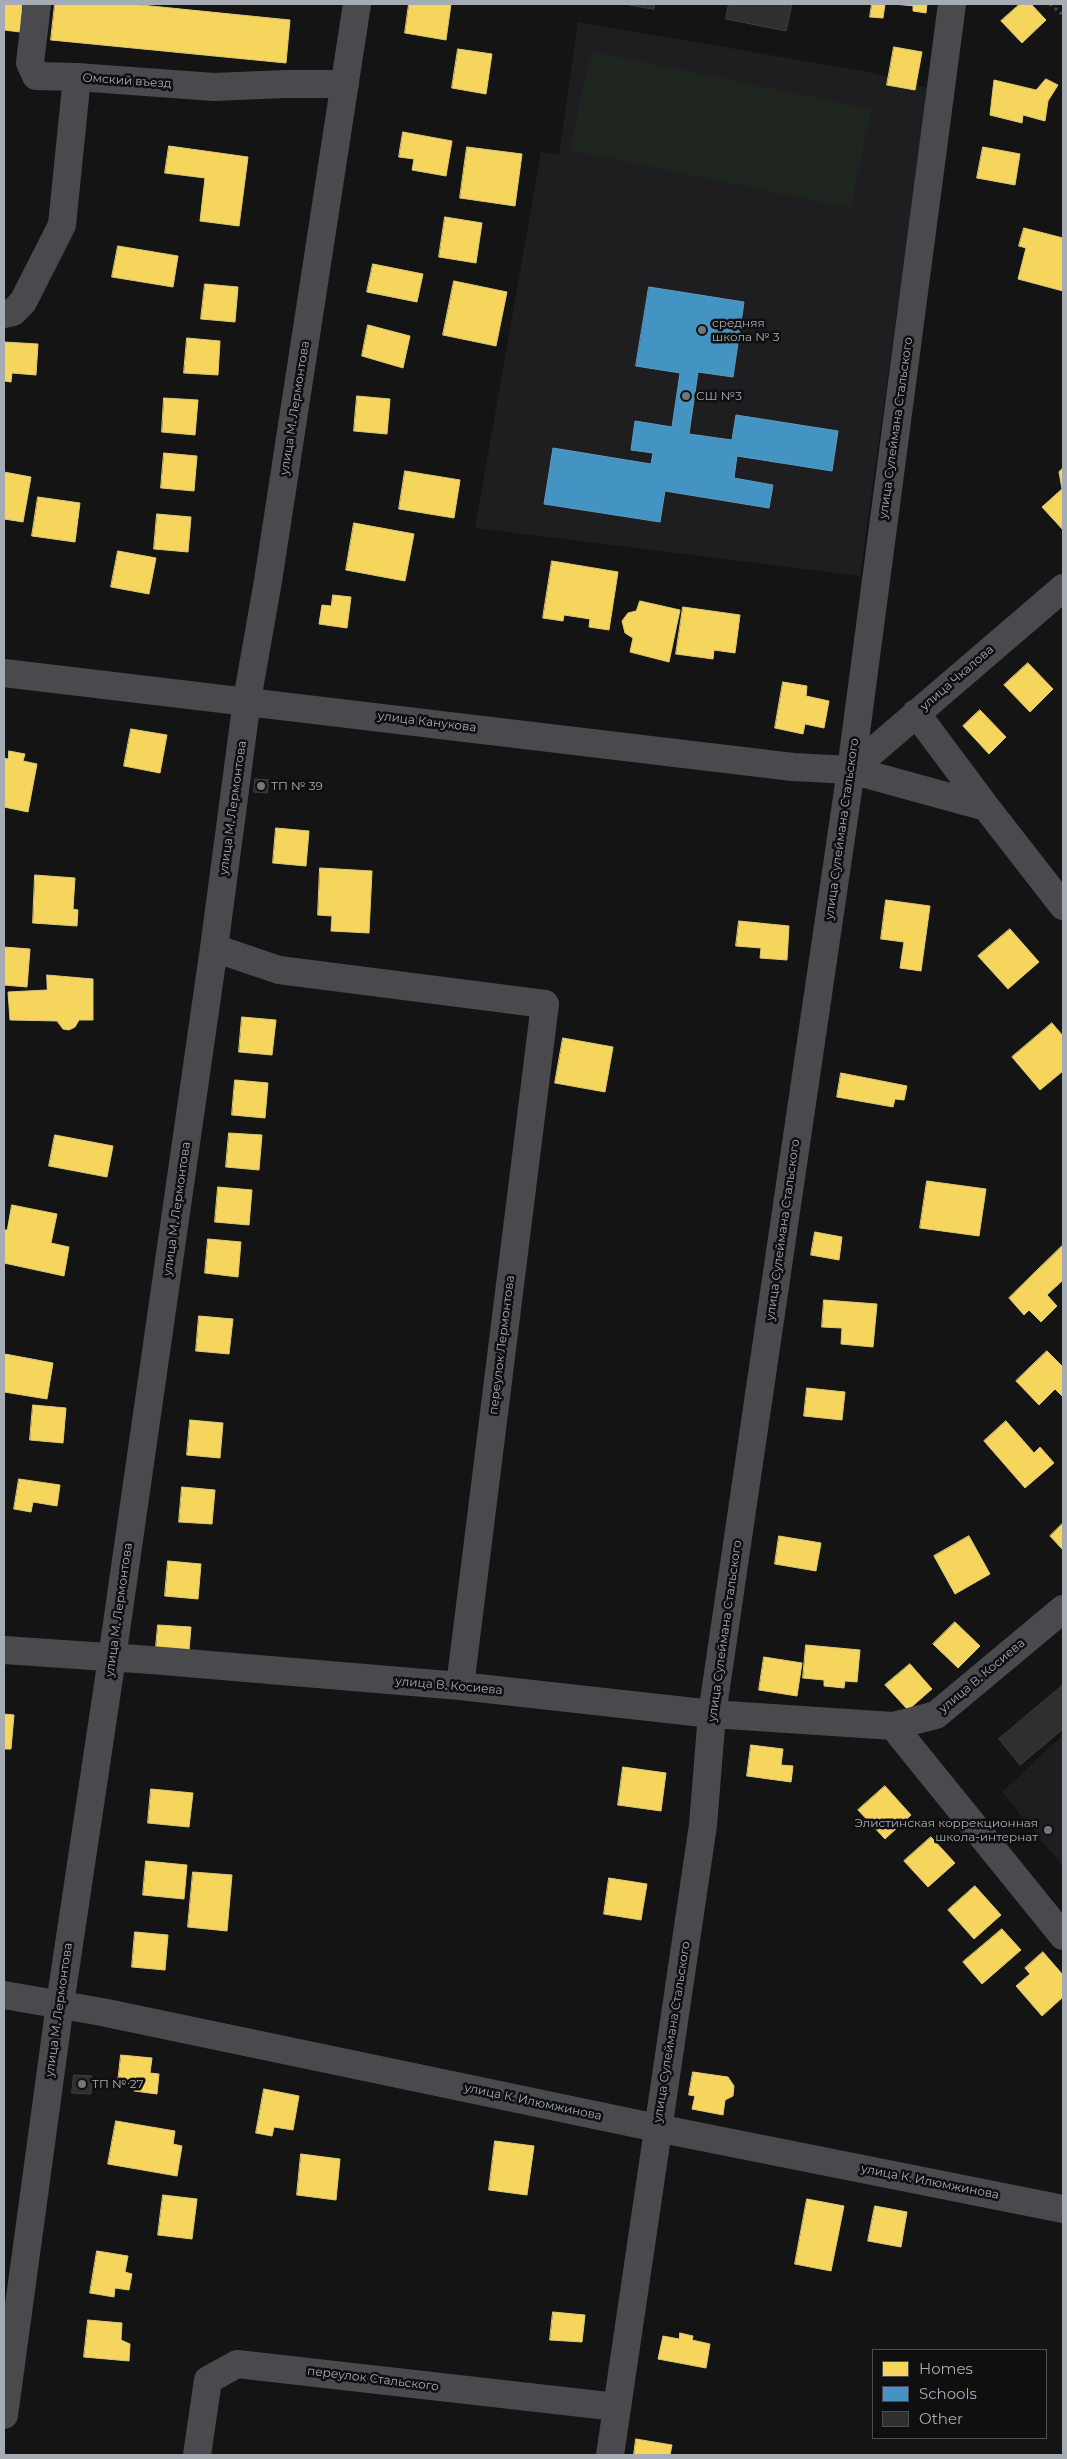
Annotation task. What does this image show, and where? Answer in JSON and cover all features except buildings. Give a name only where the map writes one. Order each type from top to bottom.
[{"type":"street","points":[[37,4],[30,63],[36,76],[77,77]]},
{"type":"street","name":"улица М. Лермонтова","points":[[4,2415],[60,2004],[112,1658],[214,948],[247,700],[268,581],[357,4]]},
{"type":"street","name":"улица Сулеймана Стальского","points":[[610,2455],[657,2128],[704,1824],[712,1714],[851,770],[952,4]]},
{"type":"street","name":"Омский въезд","points":[[4,314],[13,312],[23,302],[62,225],[77,77],[214,87],[345,84]]},
{"type":"street","name":"улица Чкалова","points":[[851,770],[1063,588]]},
{"type":"street","name":"улица Канукова","points":[[4,673],[247,700],[793,767],[851,770],[986,808]]},
{"type":"street","points":[[916,713],[986,808],[1063,906]]},
{"type":"street","name":"переулок Лермонтова","points":[[214,948],[279,970],[545,1004],[460,1686]]},
{"type":"street","name":"улица В. Косиева","points":[[4,1650],[460,1686],[712,1714],[893,1726],[936,1715],[1063,1609]]},
{"type":"street","points":[[893,1726],[1063,1936]]},
{"type":"street","name":"улица К. Илюмжинова","points":[[4,1995],[60,2004],[657,2128],[1063,2209]]},
{"type":"street","name":"переулок Стальского","points":[[197,2455],[208,2380],[237,2364],[617,2407]]},
{"type":"path","points":[[1050,4],[1063,15]]},
{"type":"shaded area","name":"средняя школа № 3","points":[[578,22],[869,72],[928,88],[860,576],[475,528],[541,152],[559,155]]},
{"type":"shaded area","points":[[591,51],[871,109],[851,208],[570,150]]},
{"type":"shaded area","name":"Элистинская коррекционная школа-интернат","points":[[1063,1735],[1063,1867],[1002,1792]]},
{"type":"place","name":"средняя школа № 3","points":[[702,330]]},
{"type":"place","name":"СШ №3","points":[[686,396]]},
{"type":"place","name":"ТП № 39","points":[[261,786]]},
{"type":"place","name":"Элистинская коррекционная школа-интернат","points":[[1048,1830]]},
{"type":"place","name":"ТП № 27","points":[[82,2084]]}]
